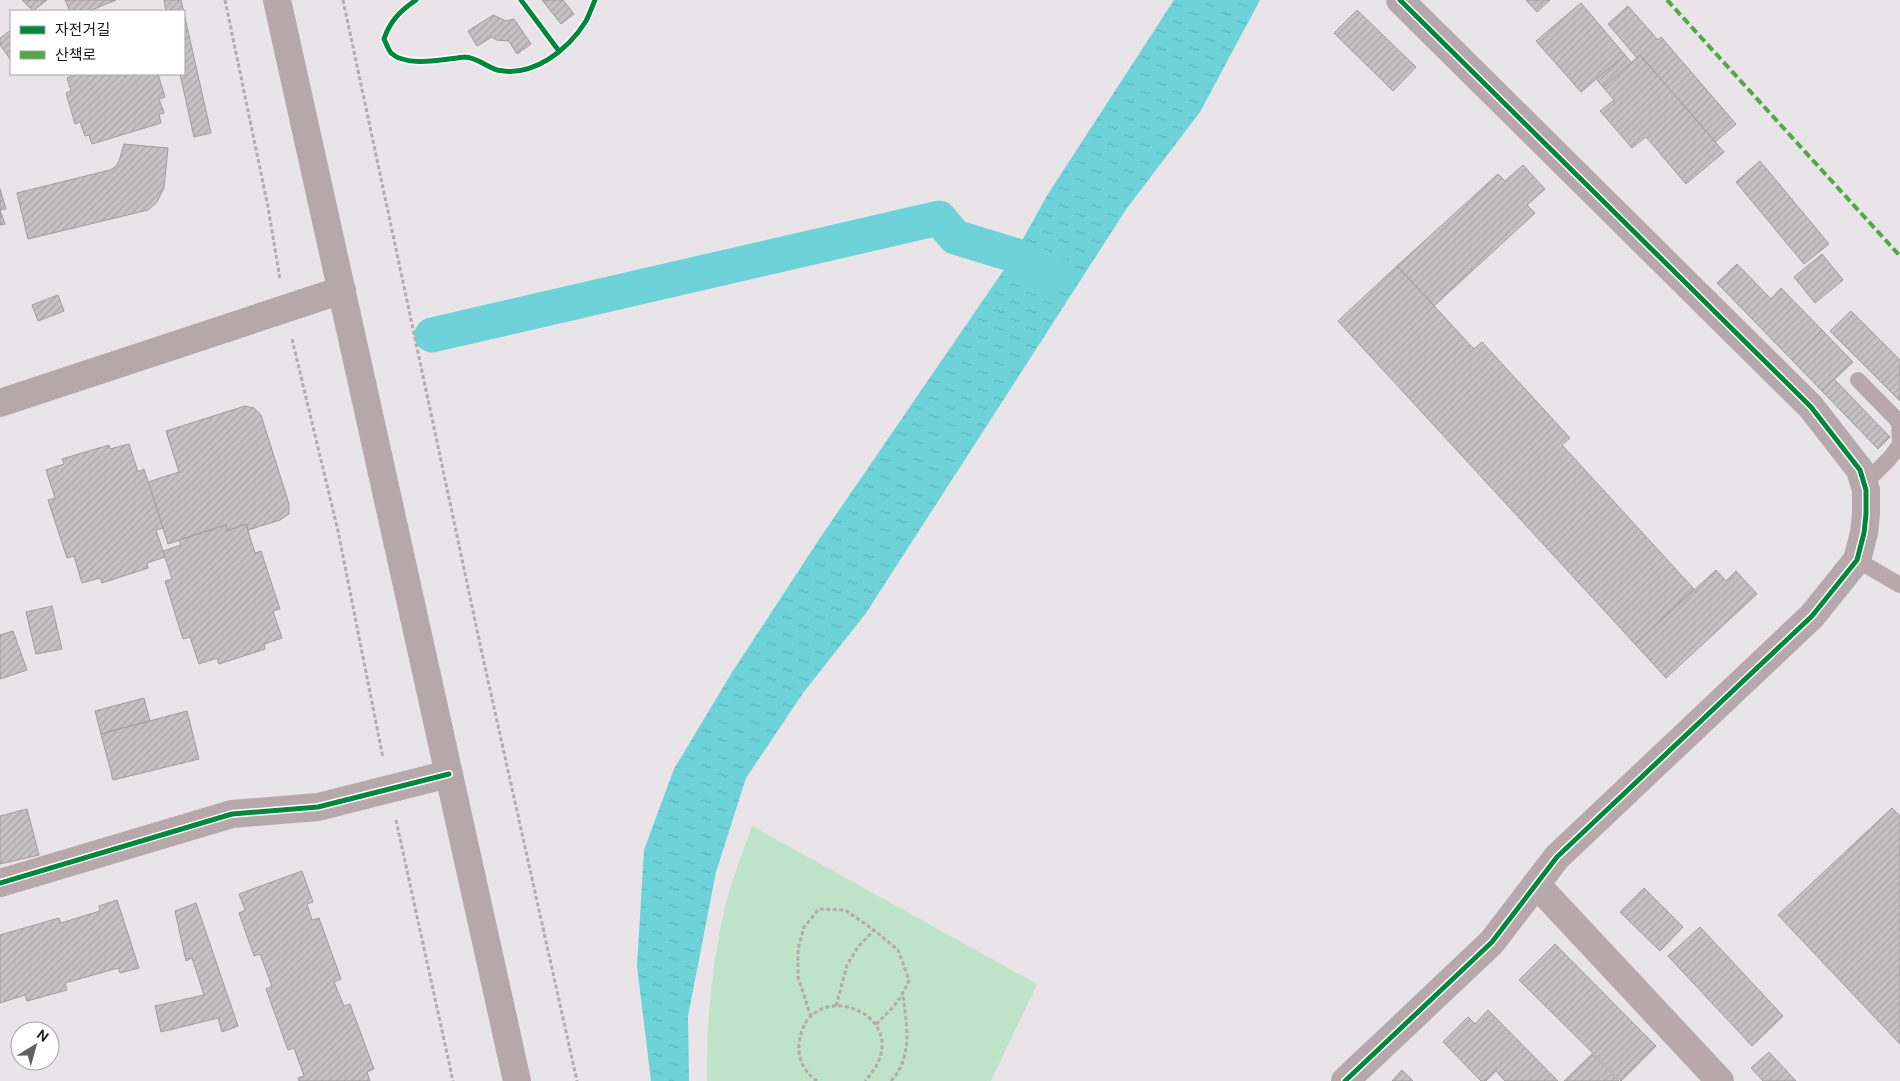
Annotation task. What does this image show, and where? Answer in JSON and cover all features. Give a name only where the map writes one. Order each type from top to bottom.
[{"type":"main road","points":[[277,0],[517,1081]]},
{"type":"main road","points":[[0,403],[342,290]]},
{"type":"street","points":[[1345,1081],[1492,942],[1557,857],[1812,616],[1857,560],[1864,533],[1866,514],[1866,490],[1860,470],[1811,408],[1400,0]]},
{"type":"street","points":[[0,883],[232,814],[318,807],[449,774]]},
{"type":"street","points":[[1536,884],[1720,1081]]},
{"type":"lane","points":[[1858,380],[1899,422],[1900,445],[1890,459],[1864,484]]},
{"type":"lane","points":[[1857,560],[1900,585]]},
{"type":"path","points":[[225,0],[268,207],[285,309],[338,531],[389,789],[453,1081]]},
{"type":"path","points":[[343,0],[481,648],[577,1081]]},
{"type":"path","points":[[811,1017],[798,977],[798,949],[804,926],[819,909],[845,910],[874,930],[898,950],[909,980],[903,996],[891,1011],[875,1025]]},
{"type":"path","points":[[836,1006],[847,965],[858,947],[874,930]]},
{"type":"path","points":[[891,1081],[905,1059],[908,1033],[903,996]]},
{"type":"path","points":[[817,1081],[810,1077],[802,1065],[798,1051],[800,1036],[811,1017],[829,1006],[843,1005],[858,1009],[870,1017],[882,1043],[880,1058],[874,1071],[865,1081]]},
{"type":"path","points":[[870,1076],[871,1081]]},
{"type":"path","points":[[808,1081],[810,1077]]},
{"type":"green space","points":[[752,826],[1037,984],[991,1081],[707,1081],[709,1011],[718,941],[728,895]]},
{"type":"water","points":[[1174,0],[1260,0],[1200,112],[1127,208],[866,613],[803,693],[746,778],[716,872],[688,1016],[689,1081],[651,1081],[637,966],[644,850],[674,769],[731,674],[820,538],[1014,255],[1048,194]]},
{"type":"building","points":[[22,0],[47,0],[34,10]]},
{"type":"building","points":[[65,0],[116,0],[91,10],[70,10]]},
{"type":"building","points":[[164,0],[181,0],[183,10],[166,10]]},
{"type":"building","points":[[542,0],[563,0],[574,14],[561,24]]},
{"type":"building","points":[[1526,0],[1550,0],[1537,12]]},
{"type":"building","points":[[1581,3],[1625,55],[1581,92],[1536,41]]},
{"type":"building","points":[[1628,6],[1658,40],[1661,37],[1736,124],[1715,142],[1640,55],[1637,58],[1608,24]]},
{"type":"building","points":[[1357,10],[1416,67],[1393,91],[1334,33]]},
{"type":"building","points":[[493,15],[506,21],[514,19],[531,44],[517,54],[509,41],[496,40],[492,37],[477,46],[468,31]]},
{"type":"building","points":[[185,17],[211,133],[194,137],[180,75],[185,75]]},
{"type":"building","points":[[10,31],[10,59],[0,45],[0,38]]},
{"type":"building","points":[[1625,55],[1632,63],[1603,87],[1596,79]]},
{"type":"building","points":[[1640,55],[1724,152],[1686,184],[1646,137],[1632,148],[1600,111],[1614,100],[1603,87]]},
{"type":"building","points":[[158,75],[165,97],[159,99],[164,113],[159,114],[161,123],[92,144],[89,135],[85,136],[80,122],[75,124],[66,93],[71,91],[67,78],[71,76]]},
{"type":"building","points":[[124,144],[168,148],[164,188],[157,202],[148,210],[28,239],[17,193],[110,170],[119,161]]},
{"type":"building","points":[[1760,161],[1829,244],[1804,264],[1736,182]]},
{"type":"building","points":[[1523,165],[1545,189],[1527,205],[1535,213],[1434,306],[1397,266],[1498,174],[1505,181]]},
{"type":"building","points":[[0,189],[6,209],[0,210]]},
{"type":"building","points":[[0,210],[5,224],[0,225]]},
{"type":"building","points":[[1822,254],[1843,280],[1815,303],[1794,277]]},
{"type":"building","points":[[1737,264],[1771,299],[1781,288],[1822,330],[1792,360],[1717,283]]},
{"type":"building","points":[[1397,266],[1474,349],[1482,342],[1570,438],[1562,445],[1694,589],[1635,644],[1338,321]]},
{"type":"building","points":[[58,295],[64,311],[38,321],[32,305]]},
{"type":"building","points":[[1851,311],[1900,360],[1900,401],[1830,331]]},
{"type":"building","points":[[1822,330],[1853,362],[1822,391],[1792,360]]},
{"type":"building","points":[[1834,379],[1890,437],[1878,449],[1822,391]]},
{"type":"building","points":[[245,406],[254,408],[261,415],[289,504],[289,514],[280,520],[248,530],[246,524],[227,531],[226,525],[168,544],[148,482],[179,472],[166,431]]},
{"type":"building","points":[[129,444],[138,472],[144,469],[163,528],[156,530],[165,557],[147,563],[148,568],[102,583],[100,578],[82,583],[74,556],[67,558],[48,500],[55,498],[46,470],[64,464],[62,459],[109,445],[110,449]]},
{"type":"building","points":[[246,524],[255,553],[261,551],[280,609],[273,611],[282,638],[264,644],[265,649],[219,664],[217,658],[199,664],[190,637],[183,639],[165,581],[172,579],[163,551],[181,545],[179,540],[226,525],[227,531]]},
{"type":"building","points":[[1716,570],[1726,581],[1736,571],[1757,594],[1666,678],[1635,644]]},
{"type":"building","points":[[52,606],[62,649],[36,654],[26,612]]},
{"type":"building","points":[[13,631],[27,670],[0,679],[0,635]]},
{"type":"building","points":[[144,698],[150,721],[101,734],[95,711]]},
{"type":"building","points":[[187,711],[199,759],[113,780],[101,734]]},
{"type":"building","points":[[1892,808],[1900,816],[1900,1044],[1778,915]]},
{"type":"building","points":[[27,809],[39,855],[0,864],[0,816]]},
{"type":"building","points":[[302,871],[313,902],[307,904],[312,920],[319,918],[341,979],[334,982],[344,1006],[350,1004],[374,1069],[367,1072],[370,1081],[299,1081],[298,1078],[304,1076],[294,1048],[288,1050],[266,989],[272,986],[260,954],[254,956],[239,913],[245,910],[239,894]]},
{"type":"building","points":[[1644,888],[1683,927],[1660,951],[1620,912]]},
{"type":"building","points":[[117,900],[139,968],[120,973],[118,968],[65,983],[67,990],[27,1001],[25,995],[0,1003],[0,935],[59,918],[61,923],[100,911],[99,906]]},
{"type":"building","points":[[196,903],[238,1026],[222,1032],[218,1018],[161,1032],[155,1006],[204,995],[192,958],[186,961],[175,911]]},
{"type":"building","points":[[1700,927],[1783,1016],[1752,1046],[1668,956]]},
{"type":"building","points":[[1555,944],[1656,1046],[1621,1081],[1519,980]]},
{"type":"building","points":[[1488,1010],[1558,1081],[1505,1081],[1496,1071],[1486,1081],[1481,1081],[1443,1042],[1468,1017],[1475,1024]]},
{"type":"building","points":[[1769,1052],[1796,1081],[1763,1081],[1751,1068]]},
{"type":"building","points":[[1592,1054],[1619,1081],[1564,1081]]},
{"type":"building","points":[[1402,1070],[1413,1081],[1392,1081]]},
{"type":"waterway","points":[[432,335],[939,218],[955,237],[1014,255],[1056,274]]},
{"type":"marked path","points":[[1667,0],[1900,256]]},
{"type":"cycle path","points":[[416,0],[396,17],[386,33],[384,39],[391,53],[398,58],[416,61],[437,61],[469,57],[497,70],[510,71],[524,70],[536,66],[570,42],[586,21],[595,0]]},
{"type":"cycle path","points":[[521,0],[559,51]]},
{"type":"cycle path","points":[[1345,1081],[1492,942],[1557,857],[1812,616],[1857,560],[1864,533],[1866,514],[1866,490],[1860,470],[1811,407],[1400,0]]},
{"type":"cycle path","points":[[0,883],[232,814],[318,807],[449,774]]}]
